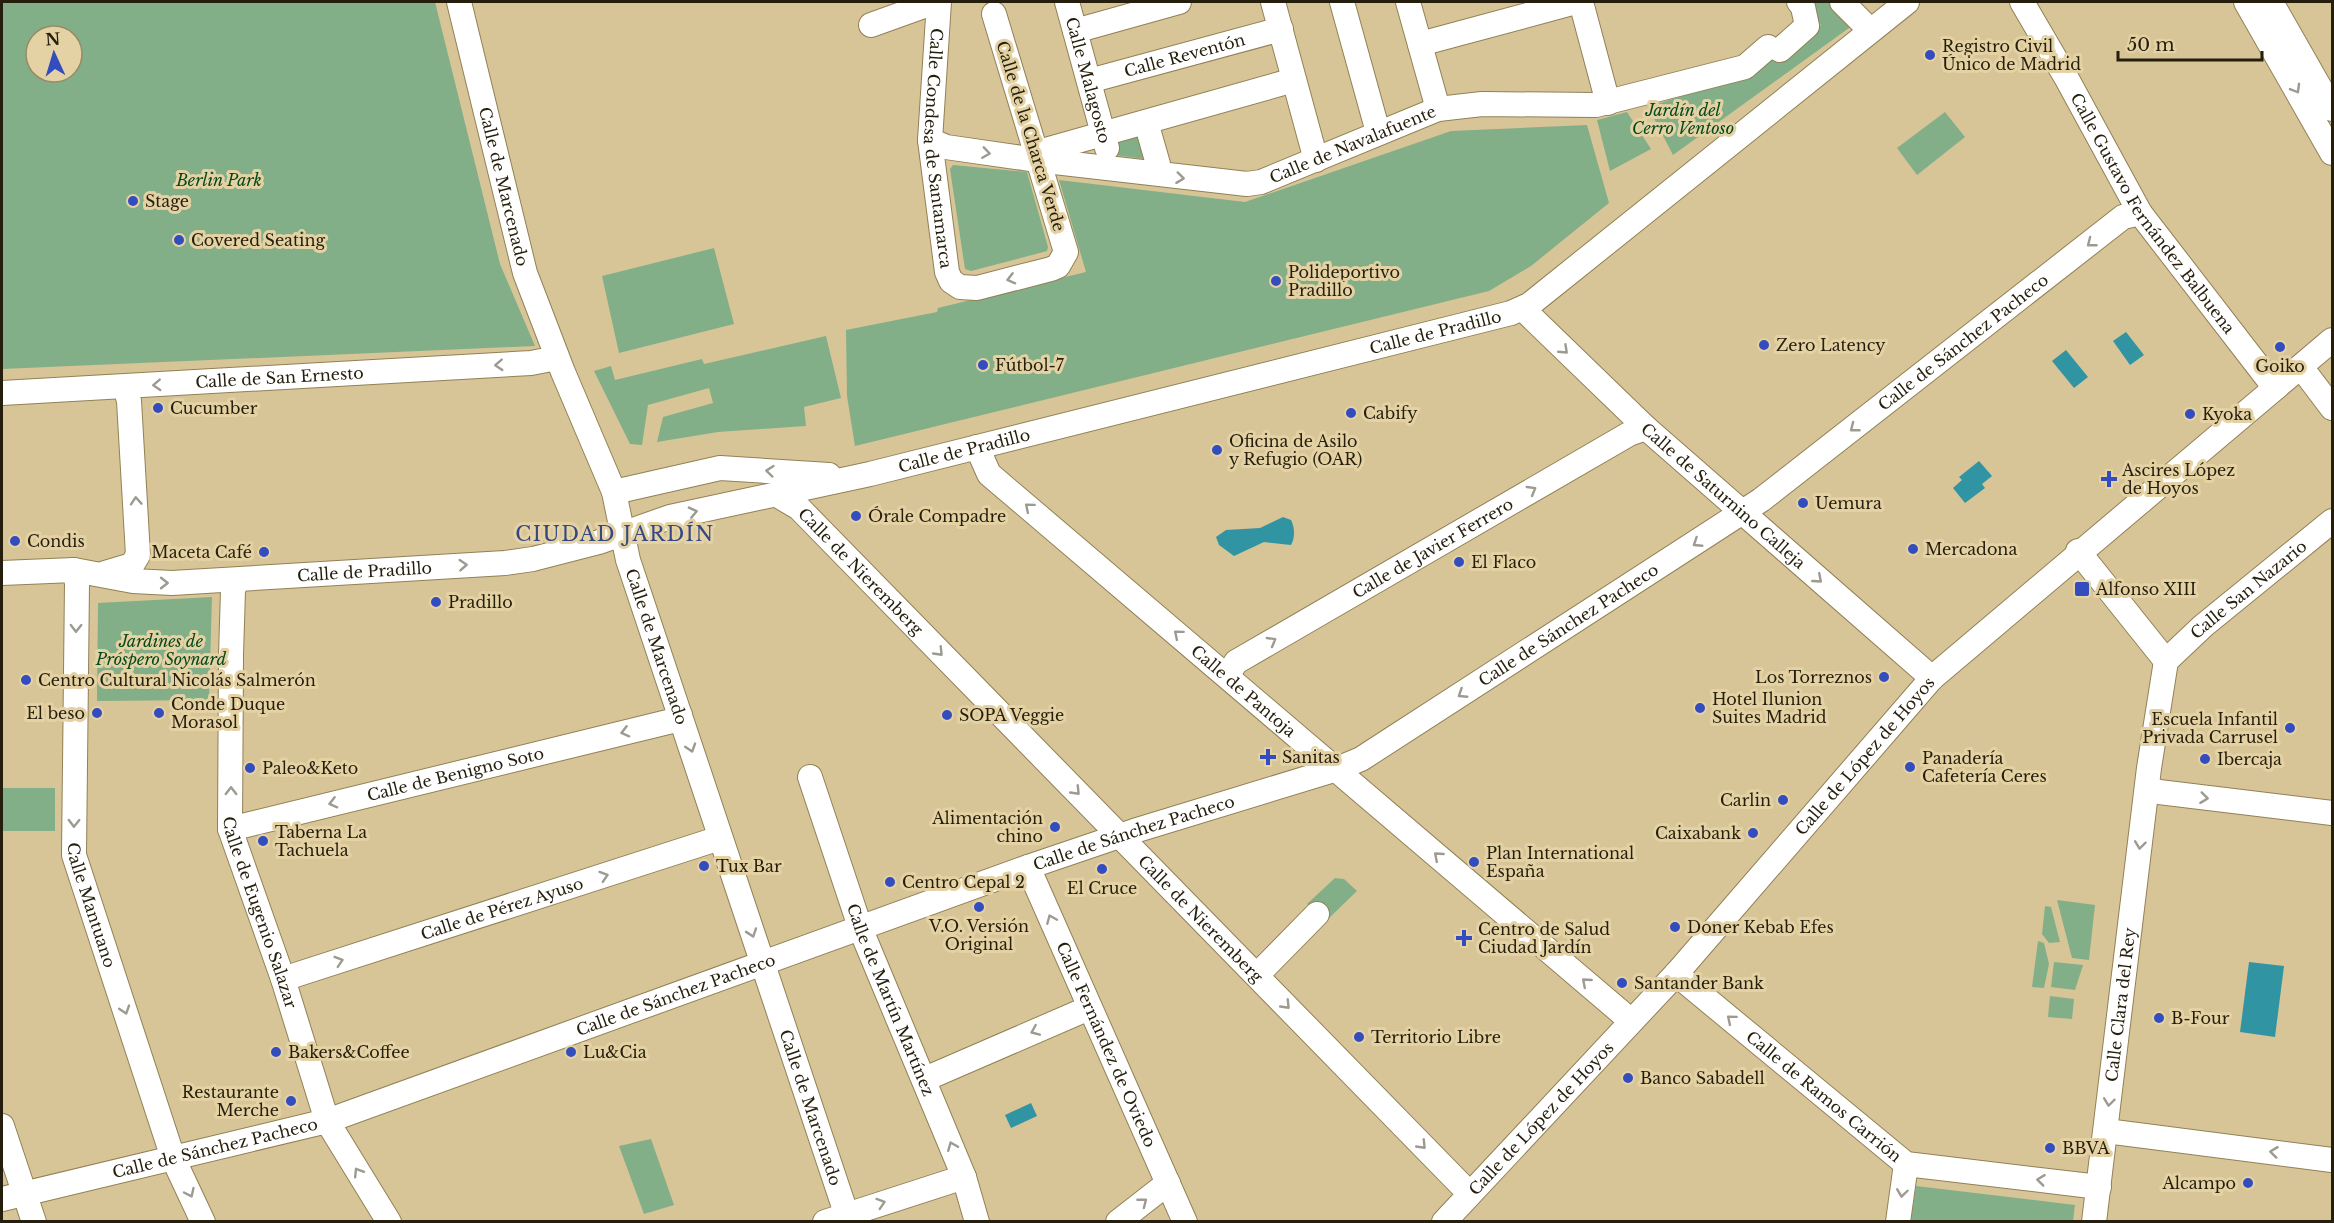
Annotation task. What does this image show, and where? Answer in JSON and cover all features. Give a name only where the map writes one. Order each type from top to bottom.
[{"type":"street","name":"Calle de Marcenado","points":[[459,2],[519,252],[557,358],[614,492],[628,560],[762,962],[840,1219]]},
{"type":"street","points":[[871,25],[937,2]]},
{"type":"street","name":"Calle Condesa de Santamarca","points":[[937,2],[930,140],[947,272],[951,281],[960,287],[977,288],[1052,269],[1058,266],[1063,258]]},
{"type":"street","name":"Calle Malagosto","points":[[1067,2],[1110,159]]},
{"type":"street","points":[[1075,31],[1179,2]]},
{"type":"street","points":[[1273,2],[1316,160]]},
{"type":"street","points":[[1342,2],[1378,132]]},
{"type":"street","points":[[1408,2],[1438,109]]},
{"type":"street","points":[[1420,44],[1576,2]]},
{"type":"street","points":[[1581,2],[1608,103]]},
{"type":"street","name":"Calle de Navalafuente","points":[[930,140],[946,147],[1043,155],[1233,185],[1261,182],[1438,109],[1482,104],[1582,106],[1608,103],[1745,67],[1807,26],[1803,7],[1799,2]]},
{"type":"street","points":[[1842,2],[1864,24]]},
{"type":"street","name":"Calle de Pradillo","points":[[2,573],[74,570],[148,583],[237,580],[517,562],[599,542],[650,522],[870,474],[1523,309],[1907,2]]},
{"type":"street","name":"Calle Gustavo Fernández Balbuena","points":[[2022,2],[2067,79],[2139,213],[2275,388]]},
{"type":"street","points":[[2246,2],[2332,153]]},
{"type":"street","points":[[2271,2],[2332,109]]},
{"type":"street","points":[[2289,2],[2332,77]]},
{"type":"street","name":"Calle de la Charca Verde","points":[[994,14],[1043,155],[1064,244],[1063,258]]},
{"type":"street","name":"Calle Reventón","points":[[1089,81],[1281,29]]},
{"type":"street","points":[[1043,155],[1104,134],[1294,80]]},
{"type":"street","points":[[1146,122],[1158,164]]},
{"type":"street","name":"Calle de Sánchez Pacheco","points":[[13,1196],[327,1122],[762,962],[861,930],[1028,867],[1120,836],[1337,770],[1361,759],[1743,513],[2123,217],[2139,213]]},
{"type":"street","name":"Calle de Saturnino Calleja","points":[[1523,309],[1646,428],[1932,678]]},
{"type":"street","name":"Calle de López de Hoyos","points":[[1444,1221],[1630,1020],[1676,974],[1932,678],[2078,551],[2332,340]]},
{"type":"street","name":"Calle de San Ernesto","points":[[2,393],[531,363],[557,358]]},
{"type":"street","points":[[2301,367],[2332,408]]},
{"type":"street","points":[[99,574],[126,568],[137,560],[138,555],[129,401],[125,387]]},
{"type":"street","name":"Calle de Javier Ferrero","points":[[1227,676],[1236,662],[1629,434],[1646,428]]},
{"type":"street","name":"Calle de Pantoja","points":[[977,447],[989,474],[1630,1020]]},
{"type":"street","points":[[720,468],[728,477],[731,487],[729,498],[720,505]]},
{"type":"street","name":"Calle de Pradillo","points":[[614,492],[720,468],[807,474],[870,474]]},
{"type":"street","name":"Calle de Nieremberg","points":[[777,495],[799,508],[1469,1193]]},
{"type":"street","name":"Calle San Nazario","points":[[2166,661],[2203,626],[2332,521]]},
{"type":"street","points":[[2078,551],[2166,661]]},
{"type":"street","name":"Calle Mantuano","points":[[74,570],[77,583],[74,855],[173,1158],[203,1221]]},
{"type":"street","name":"Calle de Eugenio Salazar","points":[[237,580],[233,590],[231,655],[230,829],[283,979],[327,1122],[389,1221]]},
{"type":"street","name":"Calle Clara del Rey","points":[[2094,1221],[2147,787],[2166,661]]},
{"type":"street","name":"Calle de Benigno Soto","points":[[230,829],[672,721],[680,715]]},
{"type":"street","name":"Calle de Martín Martínez","points":[[810,777],[861,930],[964,1176],[977,1221]]},
{"type":"street","points":[[2147,787],[2159,792],[2332,813]]},
{"type":"street","name":"Calle de Pérez Ayuso","points":[[283,979],[720,838]]},
{"type":"street","name":"Calle Fernández de Oviedo","points":[[1028,867],[1185,1221]]},
{"type":"street","points":[[1257,975],[1317,914]]},
{"type":"street","name":"Calle de Ramos Carrión","points":[[1676,974],[1906,1164],[2099,1187]]},
{"type":"street","points":[[925,1079],[1089,1008]]},
{"type":"street","points":[[2,1126],[13,1196],[34,1221]]},
{"type":"street","points":[[2106,1131],[2332,1160]]},
{"type":"street","points":[[1898,1221],[1906,1164]]},
{"type":"street","points":[[840,1219],[964,1176]]},
{"type":"street","points":[[1118,1221],[1168,1183]]},
{"type":"green space","name":"Berlin Park","points":[[2,2],[435,2],[500,264],[535,346],[2,369]]},
{"type":"green space","name":"Jardín del Cerro Ventoso","points":[[1802,2],[1843,2],[1860,20],[1673,155],[1648,107],[1753,73],[1821,25]]},
{"type":"green space","points":[[1627,112],[1651,149],[1610,171],[1597,120]]},
{"type":"green space","points":[[1945,112],[1965,137],[1917,175],[1897,148]]},
{"type":"green space","name":"Polideportivo Pradillo","points":[[1587,125],[1609,203],[1531,266],[1489,291],[855,446],[847,396],[846,330],[937,312],[938,308],[1086,272],[1059,180],[1245,202],[1451,131]]},
{"type":"green space","points":[[1142,129],[1153,160],[1114,155],[1110,137]]},
{"type":"green space","points":[[953,165],[1027,172],[1048,247],[1047,251],[971,271],[965,269],[950,169]]},
{"type":"green space","points":[[714,248],[734,324],[619,353],[602,276]]},
{"type":"green space","points":[[826,336],[841,398],[804,407],[806,426],[718,432],[657,442],[663,417],[713,403],[709,388],[648,405],[642,445],[630,444],[594,371],[611,366],[615,380],[702,359],[704,364]]},
{"type":"green space","name":"Jardines de Próspero Soynard","points":[[212,597],[209,700],[97,701],[98,603]]},
{"type":"green space","points":[[2,788],[55,788],[55,831],[2,831]]},
{"type":"green space","points":[[1335,878],[1344,879],[1357,891],[1327,920],[1307,904]]},
{"type":"green space","points":[[2057,900],[2095,905],[2089,960],[2072,958]]},
{"type":"green space","points":[[2045,906],[2051,907],[2060,942],[2049,943],[2042,934]]},
{"type":"green space","points":[[2038,941],[2044,943],[2049,964],[2044,988],[2032,987]]},
{"type":"green space","points":[[2054,962],[2083,965],[2075,990],[2051,987]]},
{"type":"green space","points":[[2050,996],[2074,999],[2072,1019],[2048,1017]]},
{"type":"green space","points":[[651,1139],[674,1205],[644,1214],[619,1146]]},
{"type":"green space","points":[[1916,1186],[2075,1205],[2073,1221],[1911,1221]]},
{"type":"water","points":[[2126,332],[2144,355],[2130,365],[2113,341]]},
{"type":"water","points":[[2066,350],[2088,377],[2074,388],[2052,361]]},
{"type":"water","points":[[1979,461],[1992,476],[1982,484],[1985,488],[1965,503],[1953,488],[1962,480],[1959,477]]},
{"type":"water","points":[[1283,517],[1291,520],[1293,526],[1294,536],[1291,545],[1264,542],[1234,556],[1219,545],[1216,537],[1226,530],[1260,528]]},
{"type":"water","points":[[2249,962],[2284,966],[2275,1037],[2240,1032]]},
{"type":"water","points":[[1031,1103],[1037,1116],[1011,1128],[1005,1115]]},
{"type":"place","name":"Registro Civil Único de Madrid","points":[[1930,55]]},
{"type":"place","name":"Stage","points":[[133,201]]},
{"type":"place","name":"Covered Seating","points":[[179,240]]},
{"type":"place","name":"Polideportivo Pradillo","points":[[1276,281]]},
{"type":"place","name":"Zero Latency","points":[[1764,345]]},
{"type":"place","name":"Goiko","points":[[2280,347]]},
{"type":"place","name":"Fútbol-7","points":[[983,365]]},
{"type":"place","name":"Cucumber","points":[[158,408]]},
{"type":"place","name":"Cabify","points":[[1351,413]]},
{"type":"place","name":"Kyoka","points":[[2190,414]]},
{"type":"place","name":"Oficina de Asilo y Refugio (OAR)","points":[[1217,450]]},
{"type":"place","name":"Ascires López de Hoyos","points":[[2109,479]]},
{"type":"place","name":"Uemura","points":[[1803,503]]},
{"type":"place","name":"Órale Compadre","points":[[856,516]]},
{"type":"place","name":"Condis","points":[[15,541]]},
{"type":"place","name":"Mercadona","points":[[1913,549]]},
{"type":"place","name":"Maceta Café","points":[[264,552]]},
{"type":"place","name":"El Flaco","points":[[1459,562]]},
{"type":"place","name":"Alfonso XIII","points":[[2082,589]]},
{"type":"place","name":"Pradillo","points":[[436,602]]},
{"type":"place","name":"Los Torreznos","points":[[1884,677]]},
{"type":"place","name":"Centro Cultural Nicolás Salmerón","points":[[26,680]]},
{"type":"place","name":"Hotel Ilunion Suites Madrid","points":[[1700,708]]},
{"type":"place","name":"El beso","points":[[97,713]]},
{"type":"place","name":"Conde Duque Morasol","points":[[159,713]]},
{"type":"place","name":"SOPA Veggie","points":[[947,715]]},
{"type":"place","name":"Escuela Infantil Privada Carrusel","points":[[2290,728]]},
{"type":"place","name":"Sanitas","points":[[1268,757]]},
{"type":"place","name":"Ibercaja","points":[[2205,759]]},
{"type":"place","name":"Panadería Cafetería Ceres","points":[[1910,767]]},
{"type":"place","name":"Paleo&Keto","points":[[250,768]]},
{"type":"place","name":"Carlin","points":[[1783,800]]},
{"type":"place","name":"Alimentación chino","points":[[1055,827]]},
{"type":"place","name":"Caixabank","points":[[1753,833]]},
{"type":"place","name":"Taberna La Tachuela","points":[[263,841]]},
{"type":"place","name":"Plan International España","points":[[1474,862]]},
{"type":"place","name":"Tux Bar","points":[[704,866]]},
{"type":"place","name":"El Cruce","points":[[1102,869]]},
{"type":"place","name":"Centro Cepal 2","points":[[890,882]]},
{"type":"place","name":"V.O. Versión Original","points":[[979,907]]},
{"type":"place","name":"Doner Kebab Efes","points":[[1675,927]]},
{"type":"place","name":"Centro de Salud Ciudad Jardín","points":[[1464,938]]},
{"type":"place","name":"Santander Bank","points":[[1622,983]]},
{"type":"place","name":"B-Four","points":[[2159,1018]]},
{"type":"place","name":"Territorio Libre","points":[[1359,1037]]},
{"type":"place","name":"Bakers&Coffee","points":[[276,1052]]},
{"type":"place","name":"Lu&Cia","points":[[571,1052]]},
{"type":"place","name":"Banco Sabadell","points":[[1628,1078]]},
{"type":"place","name":"Restaurante Merche","points":[[291,1101]]},
{"type":"place","name":"BBVA","points":[[2050,1148]]},
{"type":"place","name":"Alcampo","points":[[2248,1183]]},
{"type":"district","name":"CIUDAD JARDÍN","points":[[615,534]]}]
